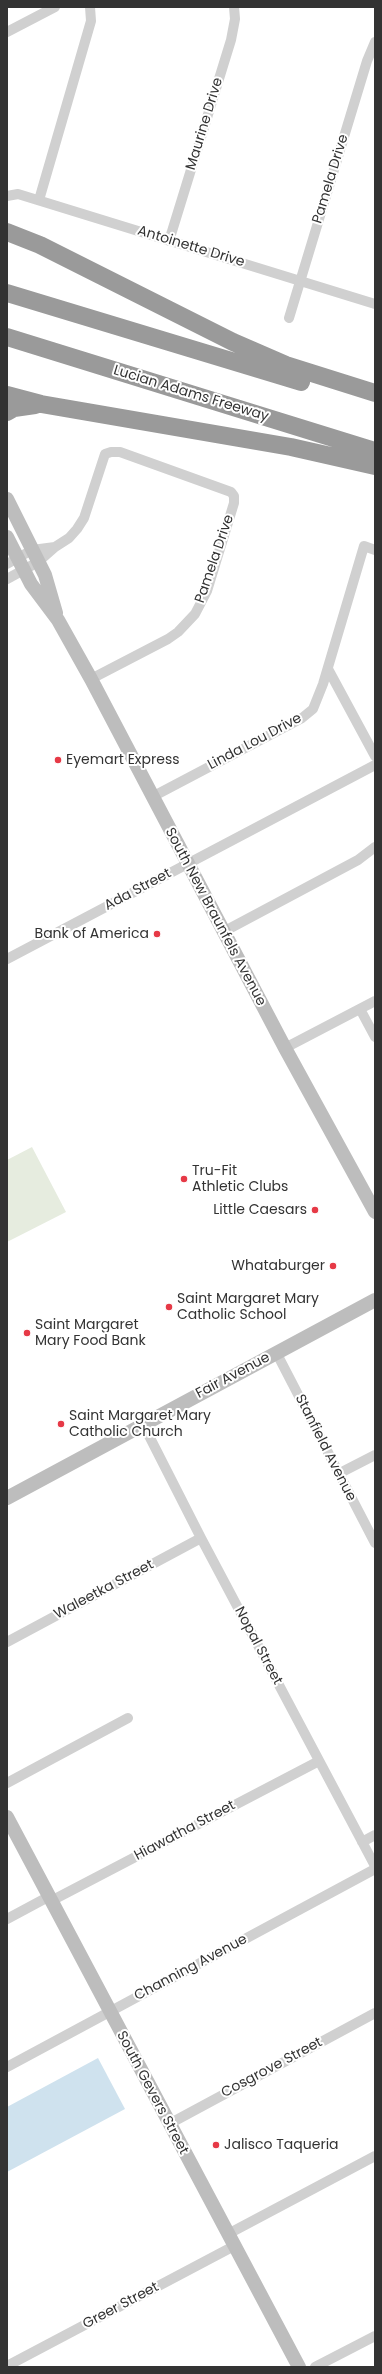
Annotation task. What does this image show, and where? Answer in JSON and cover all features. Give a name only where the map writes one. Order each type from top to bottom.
[{"type":"highway","points":[[7,232],[40,245],[233,342],[286,365],[375,393]]},
{"type":"highway","points":[[7,293],[375,404]]},
{"type":"highway","name":"Lucian Adams Freeway","points":[[7,337],[375,451]]},
{"type":"highway","points":[[7,395],[41,404],[291,447],[375,466]]},
{"type":"highway","points":[[7,412],[14,408],[41,404]]},
{"type":"main road","name":"South New Braunfels Avenue","points":[[7,499],[44,575],[58,620]]},
{"type":"main road","name":"South New Braunfels Avenue","points":[[7,537],[16,564],[58,620],[91,679],[223,932],[375,1212]]},
{"type":"main road","name":"Fair Avenue","points":[[7,1498],[375,1300]]},
{"type":"main road","name":"South Gevers Street","points":[[7,1817],[297,2366]]},
{"type":"street","points":[[7,32],[55,7]]},
{"type":"street","points":[[39,200],[91,20],[91,7]]},
{"type":"street","name":"Maurine Drive","points":[[169,241],[231,40],[235,19],[234,7]]},
{"type":"street","name":"Pamela Drive","points":[[289,318],[367,61],[375,42]]},
{"type":"street","name":"Antoinette Drive","points":[[7,196],[18,194],[39,200],[375,304]]},
{"type":"street","name":"Pamela Drive","points":[[35,556],[55,547],[69,538],[84,518],[105,454],[120,452],[231,492],[234,496],[234,503],[207,591],[195,614],[178,632],[91,679]]},
{"type":"street","name":"Linda Lou Drive","points":[[152,797],[302,718],[313,709],[328,669],[364,546],[375,550]]},
{"type":"street","points":[[7,579],[16,564],[35,556]]},
{"type":"street","points":[[328,669],[375,756]]},
{"type":"street","name":"Ada Street","points":[[7,959],[375,765]]},
{"type":"street","points":[[223,932],[358,860],[375,847]]},
{"type":"street","points":[[285,1048],[375,1001]]},
{"type":"street","points":[[360,1009],[375,1037]]},
{"type":"street","name":"Stanfield Avenue","points":[[276,1352],[375,1543]]},
{"type":"street","name":"Nopal Street","points":[[143,1424],[201,1538],[375,1868]]},
{"type":"street","points":[[338,1474],[375,1455]]},
{"type":"street","name":"Waleetka Street","points":[[7,1642],[201,1538]]},
{"type":"street","points":[[7,1783],[128,1718]]},
{"type":"street","name":"Hiawatha Street","points":[[7,1919],[319,1761]]},
{"type":"street","points":[[362,1842],[375,1835]]},
{"type":"street","name":"Channing Avenue","points":[[7,2067],[375,1868]]},
{"type":"street","name":"Cosgrove Street","points":[[169,2124],[375,2013]]},
{"type":"street","name":"Greer Street","points":[[7,2366],[231,2240],[375,2156]]},
{"type":"street","points":[[315,2367],[375,2336]]},
{"type":"shaded area","points":[[32,1147],[66,1212],[7,1242],[7,1160]]},
{"type":"water","points":[[98,2058],[125,2109],[7,2172],[7,2107]]},
{"type":"place","name":"Eyemart Express","points":[[58,760]]},
{"type":"place","name":"Bank of America","points":[[157,934]]},
{"type":"place","name":"Tru-Fit Athletic Clubs","points":[[184,1179]]},
{"type":"place","name":"Little Caesars","points":[[315,1210]]},
{"type":"place","name":"Whataburger","points":[[333,1266]]},
{"type":"place","name":"Saint Margaret Mary Catholic School","points":[[169,1307]]},
{"type":"place","name":"Saint Margaret Mary Food Bank","points":[[27,1333]]},
{"type":"place","name":"Saint Margaret Mary Catholic Church","points":[[61,1424]]},
{"type":"place","name":"Jalisco Taqueria","points":[[216,2145]]}]
